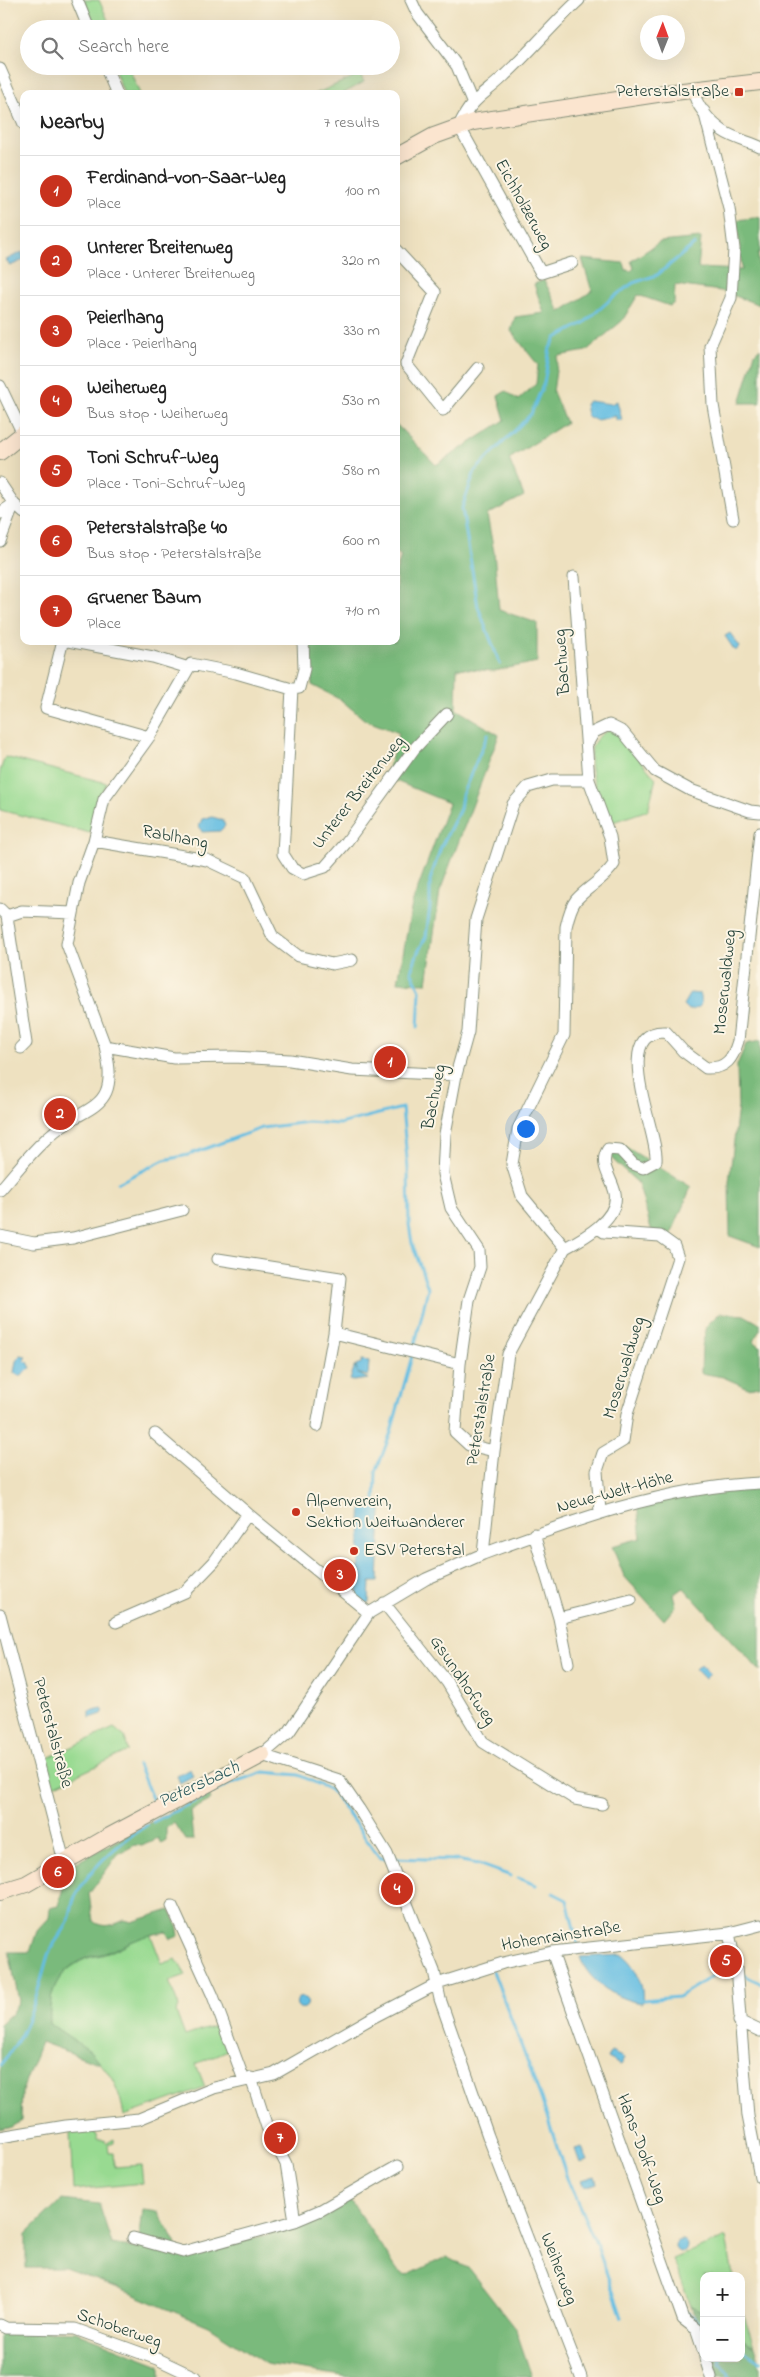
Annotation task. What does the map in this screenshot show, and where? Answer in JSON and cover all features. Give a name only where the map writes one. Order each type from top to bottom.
[{"type":"main road","points":[[400,154],[434,136],[459,126],[693,89],[760,82]]},
{"type":"main road","points":[[0,452],[20,437]]},
{"type":"main road","points":[[0,1892],[26,1884],[64,1861],[262,1754]]},
{"type":"street","points":[[77,0],[85,20]]},
{"type":"street","points":[[411,0],[418,13],[457,66],[472,102]]},
{"type":"street","points":[[459,126],[472,102],[504,76],[551,25],[579,0]]},
{"type":"street","points":[[0,69],[20,115]]},
{"type":"street","points":[[110,75],[116,90]]},
{"type":"street","points":[[693,89],[695,99],[723,131],[760,147]]},
{"type":"street","points":[[704,111],[729,208],[734,249],[730,298],[710,346],[713,405],[733,519]]},
{"type":"street","name":"Eichholzerweg","points":[[459,126],[541,273],[572,263]]},
{"type":"street","points":[[400,254],[435,292],[406,364],[443,410],[478,368]]},
{"type":"street","points":[[0,386],[20,426]]},
{"type":"street","points":[[0,483],[14,504],[20,509]]},
{"type":"street","points":[[0,514],[14,504]]},
{"type":"street","points":[[0,541],[14,504]]},
{"type":"street","name":"Bachweg","points":[[574,577],[587,744]]},
{"type":"street","points":[[62,645],[46,708],[149,737]]},
{"type":"street","points":[[88,645],[153,657],[188,668]]},
{"type":"street","name":"Unterer Breitenweg","points":[[303,645],[304,669],[299,688],[292,689],[283,854],[292,868],[303,874],[325,867],[345,844],[414,749],[447,714]]},
{"type":"street","points":[[0,1190],[41,1144],[64,1125],[99,1103],[107,1090],[108,1060],[105,1046],[66,944],[79,883],[94,841],[104,799],[149,737],[191,664],[236,673],[292,689]]},
{"type":"street","points":[[565,1248],[522,1196],[512,1164],[518,1129],[564,1035],[566,926],[569,914],[576,900],[606,876],[614,864],[610,837],[589,780],[587,744],[594,732],[609,725],[623,732],[655,772],[690,790],[750,812],[760,812]]},
{"type":"street","name":"Bachweg","points":[[494,1451],[469,1445],[455,1432],[460,1364],[470,1300],[480,1268],[479,1250],[452,1208],[443,1174],[445,1134],[456,1074],[468,1032],[476,919],[512,804],[528,787],[552,780],[589,780]]},
{"type":"street","name":"Moserwaldweg","points":[[565,1248],[598,1228],[613,1207],[615,1194],[604,1160],[608,1149],[620,1150],[633,1164],[643,1168],[656,1160],[656,1151],[642,1098],[638,1054],[642,1042],[653,1034],[666,1032],[683,1051],[706,1068],[723,1066],[733,1059],[738,1040],[760,833]]},
{"type":"street","name":"Rablhang","points":[[94,841],[206,860],[245,878],[273,937],[298,956],[332,964],[352,960]]},
{"type":"street","points":[[21,1048],[26,1043],[4,912],[73,913]]},
{"type":"street","points":[[105,1046],[174,1058],[234,1057],[290,1060],[352,1070],[456,1074]]},
{"type":"street","points":[[0,1236],[34,1243],[54,1241],[73,1238],[182,1210]]},
{"type":"street","name":"Moserwaldweg","points":[[598,1228],[604,1232],[660,1236],[674,1246],[678,1258],[627,1414],[623,1441],[603,1453],[597,1471],[600,1512]]},
{"type":"street","name":"Peterstalstraße","points":[[483,1554],[494,1451],[508,1354],[565,1248]]},
{"type":"street","points":[[218,1260],[340,1278],[334,1333],[317,1426]]},
{"type":"street","points":[[334,1333],[460,1364]]},
{"type":"street","points":[[154,1434],[369,1613]]},
{"type":"street","name":"Neue-Welt-Höhe","points":[[483,1554],[534,1534],[600,1512],[724,1484],[760,1483]]},
{"type":"street","points":[[116,1622],[185,1592],[214,1562],[248,1514]]},
{"type":"street","points":[[534,1534],[559,1618],[568,1663]]},
{"type":"street","points":[[262,1754],[289,1732],[369,1613],[426,1579],[483,1554]]},
{"type":"street","points":[[559,1618],[631,1600]]},
{"type":"street","name":"Gsundhofweg","points":[[384,1604],[447,1682],[483,1742],[575,1799],[602,1804]]},
{"type":"street","name":"Peterstalstraße","points":[[0,1615],[64,1861]]},
{"type":"street","name":"Weiherweg","points":[[262,1754],[339,1780],[359,1808],[388,1857],[434,1970],[440,2000],[488,2136],[581,2377]]},
{"type":"street","points":[[172,1906],[213,1996],[267,2127],[286,2164],[295,2221]]},
{"type":"street","name":"Hohenrainstraße","points":[[0,2137],[66,2126],[139,2119],[214,2088],[274,2074],[370,2019],[437,1984],[503,1963],[552,1952],[729,1933],[760,1926]]},
{"type":"street","points":[[729,1933],[736,1968],[748,2116],[760,2177]]},
{"type":"street","name":"Hans-Dolf-Weg","points":[[552,1952],[683,2319],[696,2329],[700,2341]]},
{"type":"street","points":[[739,2021],[760,2032]]},
{"type":"street","points":[[133,2238],[183,2252],[295,2221],[321,2210],[398,2166]]},
{"type":"street","name":"Schoberweg","points":[[0,2325],[6,2328],[75,2329],[157,2359],[195,2377]]},
{"type":"street","points":[[707,2362],[711,2377]]},
{"type":"green space","points":[[84,0],[99,0],[108,20],[93,20]]},
{"type":"green space","points":[[117,75],[132,75],[138,90],[122,90]]},
{"type":"green space","points":[[358,75],[360,75],[364,82],[349,90],[324,90]]},
{"type":"green space","points":[[760,217],[760,252],[758,253],[760,305],[721,291],[675,285],[674,303],[670,306],[638,295],[622,321],[586,351],[558,356],[553,392],[566,423],[509,459],[524,496],[487,515],[494,552],[499,610],[537,623],[537,662],[494,671],[457,668],[456,709],[499,735],[440,891],[427,983],[398,982],[412,904],[449,803],[386,777],[399,733],[365,720],[341,700],[312,685],[311,645],[400,645],[400,428],[436,465],[505,420],[498,396],[506,391],[518,400],[536,384],[538,365],[511,331],[515,317],[544,313],[534,284],[544,280],[560,312],[592,291],[582,259],[624,263],[626,270],[631,271],[634,268],[631,261],[660,242],[701,238],[698,268],[742,270],[737,220]]},
{"type":"green space","points":[[760,348],[760,403],[740,403],[755,353]]},
{"type":"green space","points":[[610,730],[628,744],[656,778],[648,810],[610,823],[595,786],[590,759],[592,747],[598,737]]},
{"type":"green space","points":[[5,757],[107,783],[100,794],[90,833],[0,810],[0,771]]},
{"type":"green space","points":[[760,1041],[760,1247],[730,1236],[729,1182],[738,1107],[737,1065],[746,1044]]},
{"type":"green space","points":[[621,1144],[691,1187],[670,1237],[652,1232],[638,1183],[610,1157]]},
{"type":"green space","points":[[720,1313],[744,1315],[760,1324],[760,1330],[753,1341],[760,1346],[760,1386],[748,1388],[723,1377],[701,1373],[702,1346],[707,1325]]},
{"type":"green space","points":[[760,1483],[760,1671],[684,1588],[673,1594],[676,1606],[664,1620],[624,1576],[612,1546],[641,1538],[637,1504]]},
{"type":"green space","points":[[114,1728],[125,1737],[128,1751],[50,1788],[43,1760]]},
{"type":"green space","points":[[207,1792],[211,1800],[190,1811],[193,1840],[185,1840],[174,1823],[166,1828],[166,1841],[161,1844],[158,1838],[142,1846],[135,1845],[118,1854],[89,1894],[93,1921],[101,1925],[109,1925],[124,1920],[132,1922],[170,1910],[177,1924],[179,1936],[171,1939],[167,1932],[151,1935],[106,1953],[86,1958],[67,1969],[56,1984],[51,2002],[50,2024],[90,2051],[101,2064],[41,2042],[22,2091],[21,2121],[11,2127],[0,2130],[0,2024],[11,2014],[19,2001],[9,1952],[30,1952],[37,1931],[49,1918],[50,1908],[58,1906],[63,1888],[74,1882],[66,1868]]},
{"type":"green space","points":[[150,1933],[162,1964],[176,1959],[186,1975],[169,1981],[179,2007],[176,2012],[185,2036],[218,2025],[228,2050],[196,2064],[205,2087],[124,2116],[115,2085],[108,2072],[99,2061],[77,2042],[50,2024],[50,2003],[60,1978],[75,1965],[88,1958],[108,1953]]},
{"type":"green space","points":[[94,2129],[97,2140],[105,2140],[107,2143],[114,2139],[114,2143],[108,2145],[109,2153],[113,2153],[114,2167],[141,2165],[143,2183],[73,2190],[70,2132]]},
{"type":"green space","points":[[61,2200],[99,2204],[112,2244],[138,2249],[143,2210],[159,2212],[184,2259],[299,2225],[350,2200],[398,2271],[406,2276],[446,2257],[468,2268],[516,2330],[532,2377],[349,2377],[266,2364],[208,2326],[113,2286],[65,2268],[26,2268],[26,2234]]},
{"type":"green space","points":[[726,2237],[732,2272],[700,2272],[700,2312],[691,2306],[673,2259]]},
{"type":"green space","points":[[691,2306],[700,2312],[700,2331]]},
{"type":"green space","points":[[745,2319],[754,2346],[745,2340]]},
{"type":"green space","points":[[0,2330],[76,2332],[160,2365],[160,2377],[0,2377]]},
{"type":"green space","points":[[745,2340],[754,2346],[760,2367],[760,2377],[716,2377],[711,2362],[745,2362]]},
{"type":"water","points":[[20,253],[20,262],[10,266],[6,260]]},
{"type":"water","points":[[589,401],[611,404],[617,401],[622,420],[616,420],[616,416],[597,420],[590,418],[587,415],[585,404]]},
{"type":"water","points":[[730,633],[740,647],[735,651],[725,636]]},
{"type":"water","points":[[347,802],[351,806],[340,820],[336,817]]},
{"type":"water","points":[[212,817],[223,820],[225,826],[220,831],[202,832],[199,826],[202,819]]},
{"type":"water","points":[[690,993],[700,994],[701,1003],[698,1007],[688,1010],[683,1005]]},
{"type":"water","points":[[21,1355],[26,1356],[24,1361],[28,1362],[31,1368],[20,1376],[14,1373],[16,1361]]},
{"type":"water","points":[[362,1360],[369,1361],[368,1376],[357,1373],[368,1379],[350,1380],[355,1365],[357,1371],[356,1365],[361,1363]]},
{"type":"water","points":[[375,1501],[381,1510],[378,1582],[370,1582],[369,1602],[365,1604],[357,1597],[362,1502]]},
{"type":"water","points":[[700,1664],[710,1674],[705,1679],[695,1669]]},
{"type":"water","points":[[102,1708],[104,1710],[102,1714],[90,1718],[90,1711]]},
{"type":"water","points":[[190,1769],[193,1776],[180,1783],[177,1776]]},
{"type":"water","points":[[622,1955],[631,1964],[638,1976],[643,1996],[642,2003],[622,1998],[604,1988],[589,1974],[580,1957]]},
{"type":"water","points":[[300,1998],[304,1998],[307,2003],[306,2007],[300,2008],[297,2005],[297,2001]]},
{"type":"water","points":[[611,2052],[624,2058],[620,2065],[607,2058]]},
{"type":"water","points":[[582,2147],[587,2161],[580,2163],[575,2149]]},
{"type":"water","points":[[595,2176],[597,2183],[585,2187],[582,2180]]},
{"type":"water","points":[[681,2240],[687,2246],[681,2252],[675,2246]]},
{"type":"waterway","points":[[500,664],[478,607],[462,508],[475,471],[531,414],[544,383],[550,348],[556,338],[584,323],[612,298],[633,283],[657,275],[695,244]]},
{"type":"waterway","points":[[418,1027],[420,990],[411,971],[426,937],[430,907],[430,880],[441,847],[460,809],[462,795],[488,734]]},
{"type":"waterway","points":[[118,1183],[164,1160],[188,1155],[262,1128],[308,1122],[339,1124],[402,1108],[408,1169],[409,1224],[412,1243],[428,1288],[414,1349]]},
{"type":"waterway","points":[[375,1505],[376,1472],[391,1432],[412,1356]]},
{"type":"waterway","points":[[138,1765],[154,1803]]},
{"type":"waterway","name":"Petersbach","points":[[153,1822],[232,1783],[264,1772],[299,1775],[331,1790],[380,1858],[386,1858]]},
{"type":"waterway","name":"Petersbach","points":[[0,2065],[18,2039],[31,2013],[48,1955],[68,1922],[74,1900],[82,1886],[106,1856],[147,1825]]},
{"type":"waterway","name":"Petersbach","points":[[393,1858],[456,1860],[478,1864],[511,1876]]},
{"type":"waterway","name":"Petersbach","points":[[518,1878],[536,1885]]},
{"type":"waterway","name":"Petersbach","points":[[553,1893],[567,1900],[578,1945]]},
{"type":"waterway","points":[[493,1971],[541,2098],[567,2178],[597,2246],[622,2317]]},
{"type":"waterway","name":"Petersbach","points":[[639,1998],[643,2000],[678,1997],[721,1971],[733,1972]]},
{"type":"waterway","name":"Petersbach","points":[[739,1973],[760,1983]]},
{"type":"waterway","points":[[688,2313],[700,2324]]},
{"type":"waterway","points":[[745,2352],[760,2361]]},
{"type":"waterway","points":[[720,2362],[729,2374],[729,2377]]},
{"type":"place","name":"Peterstalstraße","points":[[739,92]]},
{"type":"place","name":"Ferdinand-von-Saar-Weg","points":[[390,1062]]},
{"type":"place","name":"Unterer Breitenweg","points":[[60,1114]]},
{"type":"place","name":"Alpenverein, Sektion Weitwanderer","points":[[296,1512]]},
{"type":"place","name":"ESV Peterstal","points":[[354,1551]]},
{"type":"place","name":"Peierlhang","points":[[340,1575]]},
{"type":"place","name":"Peterstalstraße 40","points":[[58,1872]]},
{"type":"place","name":"Weiherweg","points":[[397,1889]]},
{"type":"place","name":"Toni Schruf-Weg","points":[[726,1961]]},
{"type":"place","name":"Gruener Baum","points":[[280,2138]]}]
